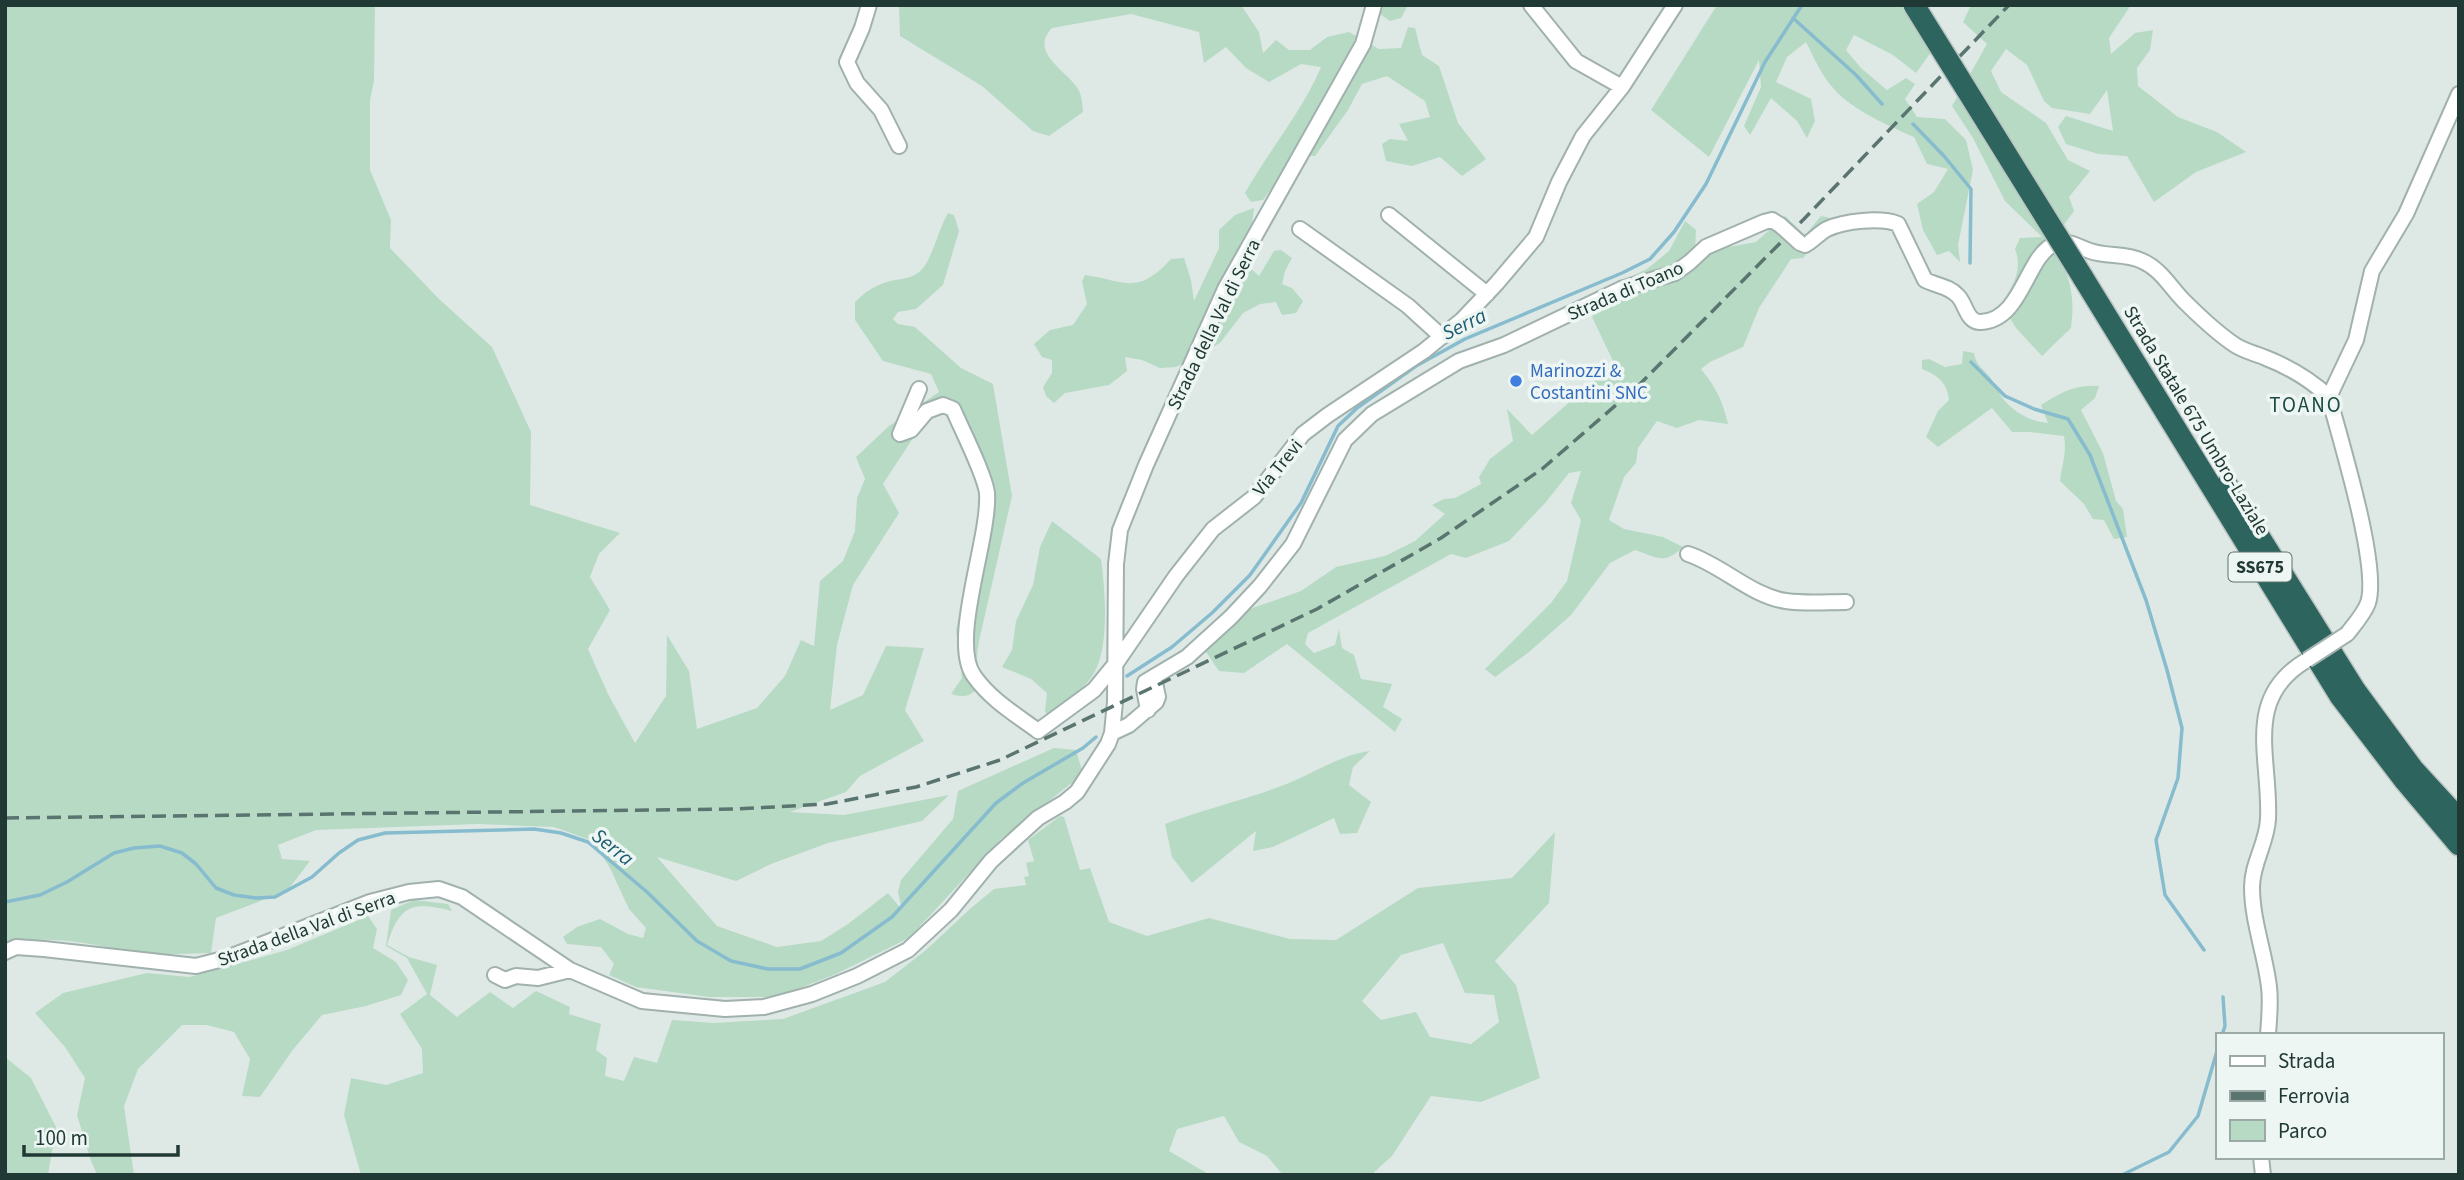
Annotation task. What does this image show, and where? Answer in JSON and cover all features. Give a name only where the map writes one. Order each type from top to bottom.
[{"type":"highway","name":"Strada Statale 675 Umbro-Laziale","points":[[1914,5],[2355,690],[2413,769],[2459,819]]},
{"type":"highway","name":"Strada Statale 675 Umbro-Laziale","points":[[1927,5],[2340,696],[2405,781],[2459,845]]},
{"type":"street","points":[[869,5],[847,62],[857,83],[881,110],[900,146]]},
{"type":"street","points":[[1531,5],[1576,61],[1622,87]]},
{"type":"street","name":"Via Trevi","points":[[1117,662],[1176,576],[1213,529],[1254,497],[1303,435],[1442,337],[1487,294],[1536,237],[1559,182],[1583,136],[1622,87],[1675,5]]},
{"type":"street","name":"Strada della Val di Serra","points":[[5,952],[16,947],[44,949],[196,966],[227,958],[370,902],[409,891],[439,889],[462,897],[570,970],[642,1001],[725,1009],[764,1007],[811,994],[857,976],[908,950],[951,910],[991,861],[1038,818],[1077,792],[1103,752],[1112,733],[1115,702],[1116,564],[1120,530],[1146,465],[1225,289],[1363,44],[1378,7]]},
{"type":"street","points":[[2268,1033],[2269,988],[2259,942],[2252,884],[2268,818],[2265,719],[2273,692],[2282,678],[2347,634],[2368,605],[2370,573],[2365,541],[2329,397],[2356,340],[2372,271],[2406,214],[2459,94]]},
{"type":"street","points":[[1389,215],[1487,294]]},
{"type":"street","name":"Strada di Toano","points":[[1112,733],[1129,725],[1156,702],[1158,697],[1154,678],[1187,656],[1260,586],[1293,544],[1345,440],[1372,414],[1459,361],[1504,345],[1621,289],[1675,273],[1706,247],[1772,220],[1805,245],[1835,227],[1881,219],[1898,224],[1925,280],[1947,287],[1957,295],[1971,319],[1977,322],[1994,320],[2005,311],[2018,295],[2038,260],[2056,243],[2070,243],[2090,251],[2141,260],[2157,269],[2184,301],[2235,345],[2288,368],[2315,384],[2329,397]]},
{"type":"street","points":[[1300,229],[1408,306],[1442,337]]},
{"type":"street","points":[[919,389],[900,434],[911,430],[927,411],[943,405],[953,409],[986,489],[987,514],[965,647],[972,673],[992,698],[1038,731],[1094,690],[1117,662]]},
{"type":"street","points":[[1688,554],[1785,601],[1846,602]]},
{"type":"street","points":[[495,975],[505,980],[516,976],[538,978],[570,970]]},
{"type":"green space","points":[[5,5],[375,5],[374,81],[370,100],[370,170],[391,220],[390,248],[439,299],[492,347],[531,432],[530,505],[620,533],[599,554],[590,577],[610,610],[588,649],[608,694],[635,743],[666,696],[667,635],[689,671],[697,729],[757,708],[785,676],[801,640],[814,646],[820,581],[843,561],[855,531],[857,498],[865,479],[856,457],[889,426],[939,392],[931,374],[883,361],[855,320],[855,302],[878,285],[911,277],[919,272],[929,257],[948,213],[954,215],[959,231],[943,285],[916,309],[898,312],[893,319],[898,324],[915,327],[961,368],[993,384],[1012,496],[979,641],[979,683],[974,692],[966,696],[951,694],[962,678],[956,630],[973,557],[981,505],[978,487],[948,413],[938,413],[913,438],[883,484],[899,513],[853,585],[837,645],[830,710],[863,695],[886,646],[924,648],[905,710],[924,741],[860,776],[846,792],[790,812],[844,815],[949,795],[922,821],[828,843],[771,864],[736,881],[657,857],[717,926],[777,947],[821,941],[888,893],[902,910],[898,892],[901,880],[953,819],[958,791],[1054,748],[1076,750],[1083,774],[1001,839],[909,938],[836,974],[777,997],[709,997],[636,987],[609,975],[614,964],[601,947],[567,944],[563,937],[577,927],[600,919],[628,934],[643,938],[646,928],[629,909],[610,868],[593,841],[554,827],[478,824],[316,830],[278,845],[282,859],[310,861],[287,891],[216,918],[211,953],[151,954],[58,940],[22,942],[5,947]]},
{"type":"green space","points":[[899,5],[1241,5],[1259,32],[1263,53],[1276,40],[1289,50],[1310,50],[1327,37],[1349,32],[1379,49],[1401,48],[1408,27],[1415,28],[1422,55],[1439,66],[1458,123],[1486,159],[1462,176],[1440,157],[1412,166],[1386,161],[1382,144],[1390,139],[1408,141],[1399,124],[1430,117],[1425,101],[1387,76],[1362,84],[1348,110],[1315,156],[1295,156],[1263,200],[1251,202],[1245,193],[1304,100],[1321,67],[1301,64],[1269,82],[1246,68],[1226,47],[1204,63],[1199,32],[1131,14],[1052,28],[1044,44],[1046,52],[1078,89],[1083,112],[1049,136],[1033,131],[982,86],[900,36]]},
{"type":"green space","points":[[1367,5],[1408,5],[1401,18],[1390,21]]},
{"type":"green space","points":[[1717,5],[1902,5],[1932,51],[1916,73],[1893,55],[1854,35],[1846,50],[1861,68],[1887,90],[1906,78],[1915,84],[1905,99],[1917,117],[1945,119],[1966,140],[1973,170],[1958,245],[1960,262],[1949,251],[1937,255],[1923,230],[1917,204],[1934,192],[1948,169],[1927,164],[1914,137],[1871,117],[1842,97],[1826,78],[1806,42],[1787,57],[1776,82],[1811,99],[1815,121],[1807,138],[1797,121],[1771,98],[1750,135],[1744,126],[1761,87],[1759,60],[1709,157],[1651,110]]},
{"type":"green space","points":[[1971,5],[2131,5],[2109,38],[2111,54],[2135,33],[2153,30],[2150,50],[2137,68],[2138,86],[2178,117],[2217,132],[2246,152],[2196,172],[2154,202],[2127,156],[2098,154],[2066,144],[2058,127],[2066,116],[2113,131],[2107,90],[2090,114],[2052,108],[2044,101],[2027,65],[2006,49],[1991,71],[2001,92],[2046,123],[2068,160],[2090,171],[2069,197],[2074,211],[2052,241],[2069,283],[2072,303],[2071,328],[2042,356],[2016,328],[2001,304],[2015,278],[2018,264],[2015,249],[2020,238],[2042,237],[2005,201],[1973,138],[1952,106],[1987,44],[1963,22]]},
{"type":"green space","points":[[1254,208],[1247,265],[1259,276],[1274,251],[1281,250],[1292,258],[1282,284],[1292,288],[1303,301],[1296,313],[1282,315],[1276,302],[1260,304],[1243,313],[1220,343],[1176,367],[1160,368],[1142,360],[1125,357],[1127,371],[1109,385],[1065,393],[1054,403],[1046,396],[1043,387],[1052,373],[1052,360],[1042,357],[1034,344],[1050,330],[1073,325],[1087,304],[1082,281],[1085,275],[1121,282],[1140,282],[1159,271],[1171,259],[1184,258],[1194,301],[1219,248],[1219,230],[1235,215]]},
{"type":"green space","points":[[1785,216],[1805,235],[1821,216],[1835,219],[1803,258],[1791,259],[1759,308],[1743,347],[1701,369],[1718,395],[1728,424],[1699,420],[1677,428],[1657,421],[1638,448],[1636,463],[1624,477],[1609,520],[1624,529],[1663,537],[1683,547],[1676,553],[1660,558],[1635,550],[1610,563],[1571,615],[1529,652],[1495,677],[1485,669],[1551,603],[1567,581],[1581,520],[1571,503],[1581,471],[1569,473],[1509,541],[1466,558],[1451,554],[1308,633],[1305,644],[1314,653],[1335,645],[1339,629],[1342,648],[1354,655],[1361,679],[1392,684],[1383,707],[1402,719],[1395,732],[1287,644],[1244,673],[1219,671],[1204,649],[1244,611],[1301,591],[1336,567],[1385,556],[1415,541],[1445,514],[1432,505],[1444,499],[1455,498],[1481,484],[1479,477],[1490,459],[1513,441],[1507,409],[1532,435],[1614,363],[1592,317],[1619,282],[1647,269],[1669,251],[1685,221],[1696,230],[1695,253],[1756,242]]},
{"type":"green space","points":[[1963,351],[1974,353],[1978,363],[2008,405],[2036,421],[2048,423],[2041,405],[2055,397],[2075,388],[2099,386],[2095,398],[2081,410],[2103,453],[2116,501],[2123,509],[2127,537],[2114,539],[2104,520],[2093,519],[2084,504],[2060,481],[2065,453],[2064,436],[2012,432],[1992,408],[1938,447],[1926,437],[1938,411],[1949,400],[1946,388],[1940,380],[1922,369],[1922,360],[1929,359],[1945,367],[1962,364]]},
{"type":"green space","points":[[1052,521],[1101,559],[1105,614],[1101,656],[1095,671],[1068,703],[1049,717],[1045,711],[1047,693],[1031,679],[1002,667],[1012,650],[1016,621],[1033,585],[1040,547]]},
{"type":"green space","points":[[1370,751],[1353,767],[1349,785],[1371,802],[1357,833],[1340,834],[1334,818],[1273,847],[1253,851],[1256,831],[1192,883],[1172,857],[1165,824],[1295,781],[1337,761]]},
{"type":"green space","points":[[1060,816],[1064,817],[1080,870],[1090,868],[1109,922],[1147,936],[1209,918],[1290,939],[1336,940],[1418,888],[1512,878],[1555,832],[1549,903],[1495,961],[1516,985],[1540,1078],[1481,1102],[1431,1096],[1392,1156],[1371,1175],[1283,1175],[1267,1156],[1239,1142],[1224,1116],[1177,1129],[1169,1151],[1210,1175],[361,1175],[344,1115],[351,1078],[386,1085],[423,1073],[422,1049],[400,1014],[427,994],[407,958],[386,946],[391,910],[414,900],[448,904],[452,911],[427,906],[409,909],[397,921],[387,945],[409,957],[437,965],[430,995],[457,1017],[490,992],[513,1008],[536,991],[570,1007],[569,1014],[601,1024],[596,1050],[607,1058],[605,1076],[624,1081],[634,1057],[657,1063],[672,1020],[714,1023],[783,1019],[885,982],[926,950],[994,889],[1026,885],[1024,877],[1029,876],[1026,863],[1034,861],[1028,840]],"holes":[[[1443,943],[1465,993],[1494,995],[1499,1022],[1471,1044],[1430,1037],[1416,1012],[1381,1020],[1362,1001],[1401,955]]]},
{"type":"green space","points":[[368,916],[377,929],[373,948],[396,962],[408,980],[401,995],[322,1015],[292,1051],[260,1097],[242,1096],[250,1059],[234,1032],[207,1025],[182,1025],[138,1069],[124,1106],[134,1175],[97,1175],[77,1115],[85,1078],[65,1047],[35,1013],[63,993],[147,973],[190,977],[287,950]]},
{"type":"green space","points":[[5,1057],[31,1078],[56,1127],[48,1175],[5,1175]]},
{"type":"waterway","name":"Serra","points":[[1127,676],[1172,647],[1212,613],[1250,575],[1301,503],[1338,426],[1357,408],[1416,366],[1465,339],[1650,259],[1674,232],[1706,184],[1765,62],[1802,5]]},
{"type":"waterway","points":[[1793,18],[1856,75],[1882,104]]},
{"type":"waterway","points":[[1913,124],[1971,189],[1970,263]]},
{"type":"waterway","points":[[1971,362],[2005,396],[2034,409],[2068,419],[2090,455],[2146,600],[2182,728],[2178,778],[2156,840],[2165,895],[2204,950]]},
{"type":"waterway","name":"Serra","points":[[5,902],[40,895],[114,853],[134,848],[160,846],[182,853],[196,864],[216,888],[234,895],[256,898],[275,897],[312,877],[358,840],[385,833],[534,829],[561,833],[588,842],[647,892],[697,941],[731,961],[768,969],[800,969],[841,953],[892,917],[996,803],[1096,737]]},
{"type":"waterway","points":[[2223,997],[2225,1026],[2223,1033]]},
{"type":"waterway","points":[[2122,1175],[2169,1152],[2198,1116],[2216,1054]]},
{"type":"railway","points":[[5,818],[737,809],[827,804],[916,787],[1000,760],[1317,609],[1441,538],[1542,469],[1638,386],[1804,219],[2009,5]]},
{"type":"place","name":"Marinozzi & Costantini SNC","points":[[1516,381]]},
{"type":"district","name":"TOANO","points":[[2306,405]]}]
